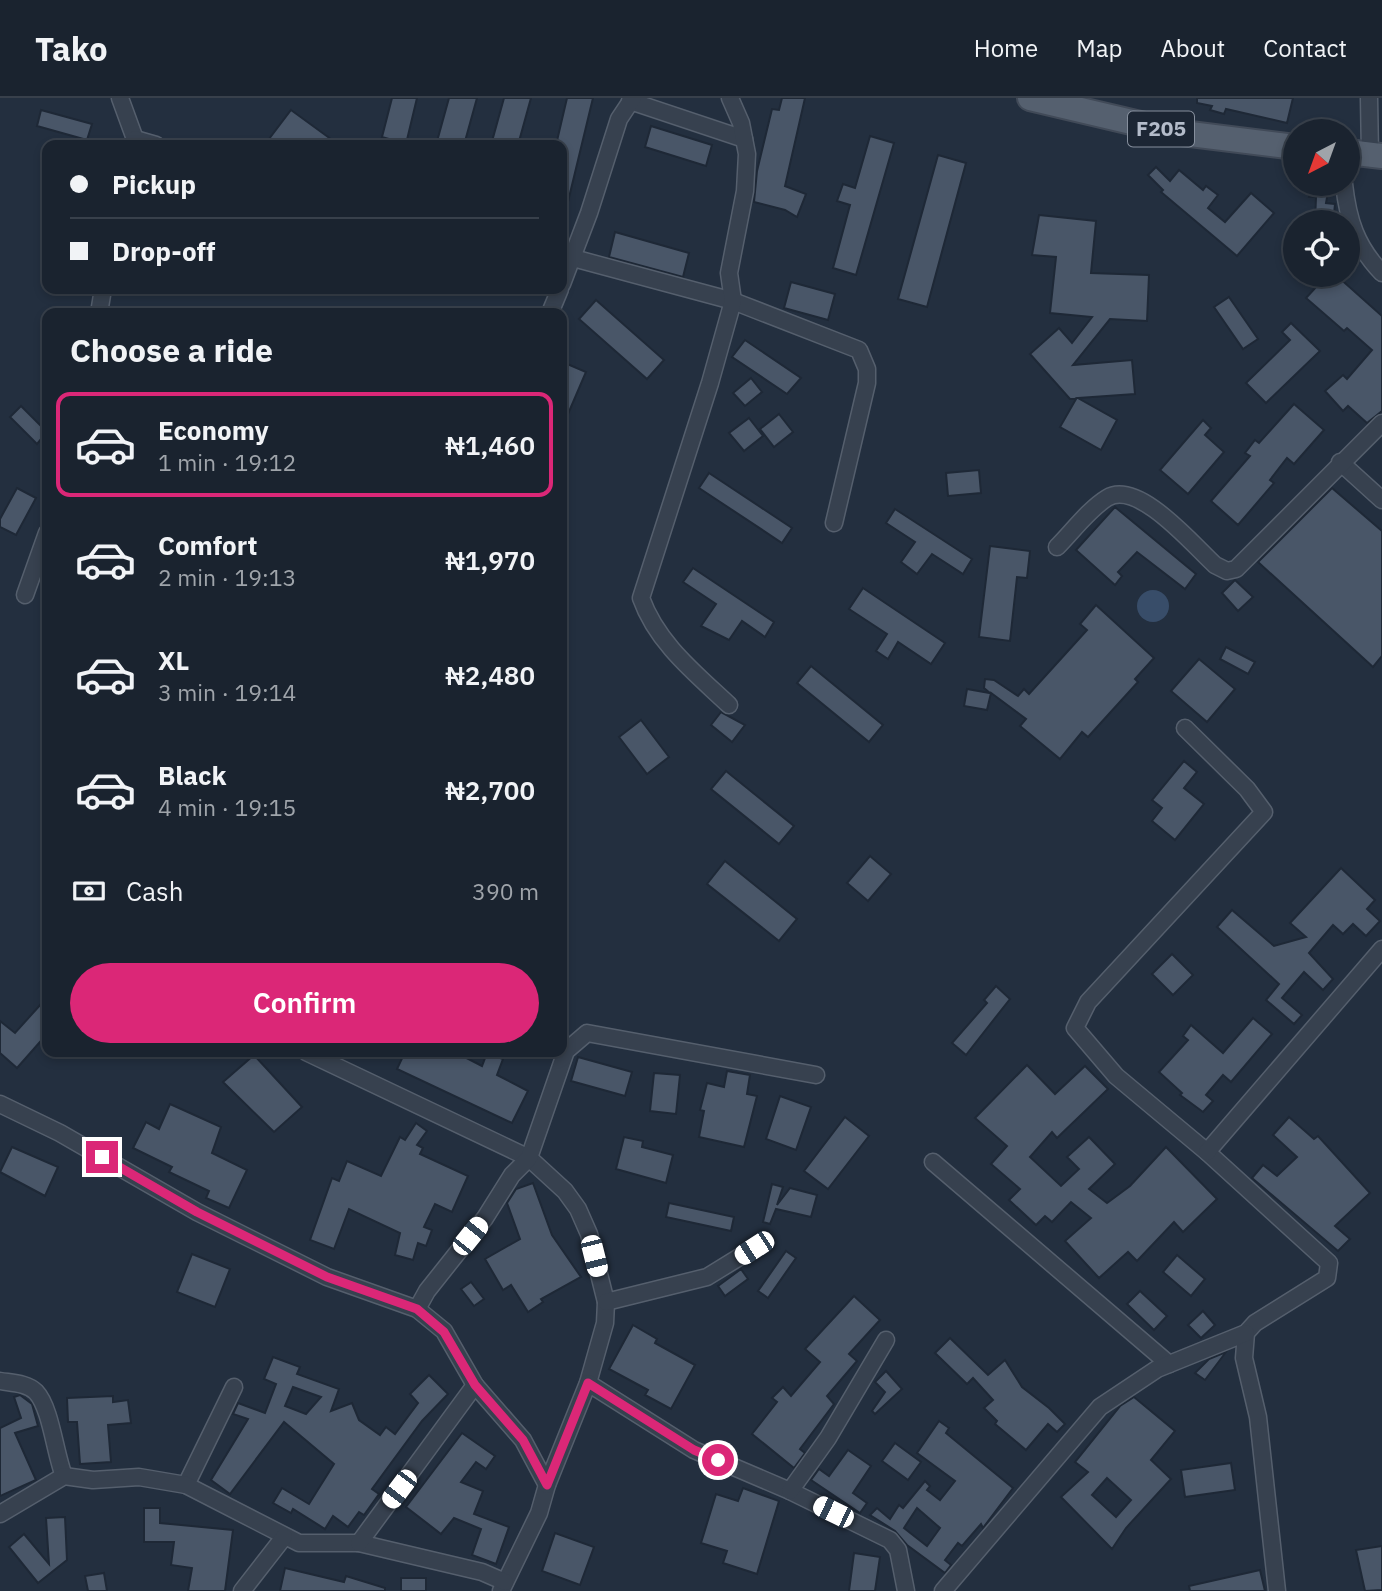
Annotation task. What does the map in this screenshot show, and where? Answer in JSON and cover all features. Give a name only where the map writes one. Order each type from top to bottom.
[{"type":"main road","name":"F205","points":[[1030,98],[1067,102],[1174,132],[1283,146]]},
{"type":"street","points":[[120,98],[133,140]]},
{"type":"street","points":[[729,705],[675,654],[646,612],[641,598],[710,383],[733,301],[729,273],[745,191],[747,154],[730,98]]},
{"type":"street","points":[[1366,155],[1369,98]]},
{"type":"street","points":[[744,139],[631,100],[620,119],[567,257],[733,301],[848,343],[859,350],[865,358],[867,383],[834,523]]},
{"type":"street","points":[[1345,196],[1348,219],[1358,242],[1382,273]]},
{"type":"street","points":[[1057,547],[1108,497],[1126,494],[1137,496],[1215,565],[1227,571],[1236,569],[1340,462],[1382,423]]},
{"type":"street","points":[[1340,462],[1382,500]]},
{"type":"street","points":[[25,595],[42,547]]},
{"type":"street","points":[[943,1591],[1100,1407],[1168,1364],[1246,1333],[1255,1323],[1327,1278],[1330,1270],[1329,1263],[1207,1152],[1116,1076],[1075,1028],[1088,1002],[1264,813],[1247,789],[1185,728]]},
{"type":"street","points":[[1207,1152],[1382,948]]},
{"type":"street","points":[[567,1050],[587,1032],[816,1075]]},
{"type":"street","points":[[0,1514],[64,1476],[93,1480],[139,1477],[186,1485],[299,1543],[359,1543],[482,1572],[503,1586],[539,1513],[547,1485],[588,1383],[605,1323],[606,1303],[589,1234],[578,1209],[565,1191],[529,1158],[317,1057]]},
{"type":"street","points":[[417,1309],[427,1290],[485,1218],[512,1175],[529,1158],[564,1057]]},
{"type":"street","points":[[0,1104],[60,1133],[197,1212],[327,1277],[417,1309],[444,1332],[475,1385],[523,1440],[547,1485]]},
{"type":"street","points":[[933,1162],[1168,1364]]},
{"type":"street","points":[[606,1303],[707,1277],[754,1248]]},
{"type":"street","points":[[1246,1333],[1244,1358],[1258,1418],[1277,1591]]},
{"type":"street","points":[[790,1491],[828,1438],[886,1340]]},
{"type":"street","points":[[0,1381],[21,1384],[35,1391],[47,1416],[64,1476]]},
{"type":"street","points":[[588,1383],[694,1450],[790,1491],[890,1540],[898,1550],[906,1591]]},
{"type":"street","points":[[359,1543],[475,1385]]},
{"type":"street","points":[[186,1485],[234,1387]]},
{"type":"street","points":[[242,1591],[284,1537]]},
{"type":"water","points":[[1153,590],[1164,595],[1169,606],[1164,617],[1153,622],[1142,617],[1137,606],[1142,595]]},
{"type":"building","points":[[392,98],[417,98],[407,140],[382,137]]},
{"type":"building","points":[[449,98],[477,98],[465,140],[437,140]]},
{"type":"building","points":[[504,98],[531,98],[519,140],[492,140]]},
{"type":"building","points":[[567,98],[593,98],[567,206],[567,140],[557,140]]},
{"type":"building","points":[[782,98],[805,98],[785,186],[806,194],[797,217],[785,210],[754,202],[757,171],[772,109],[779,110]]},
{"type":"building","points":[[1197,98],[1293,98],[1288,119],[1283,119],[1283,122],[1226,109],[1224,114],[1210,110],[1212,106],[1197,103]]},
{"type":"building","points":[[41,110],[92,124],[87,140],[37,126]]},
{"type":"building","points":[[291,110],[332,140],[270,140]]},
{"type":"building","points":[[651,126],[712,145],[706,166],[645,147]]},
{"type":"building","points":[[870,136],[894,143],[856,275],[833,268],[850,205],[837,201],[843,184],[855,188]]},
{"type":"building","points":[[938,155],[966,163],[927,307],[898,299]]},
{"type":"building","points":[[1156,167],[1170,181],[1179,170],[1203,190],[1206,186],[1218,195],[1208,208],[1225,222],[1251,193],[1274,213],[1237,256],[1161,192],[1163,190],[1148,175]]},
{"type":"building","points":[[1327,196],[1326,203],[1335,204],[1334,210],[1315,210],[1316,197],[1309,197]]},
{"type":"building","points":[[1039,215],[1096,221],[1091,273],[1149,275],[1147,321],[1110,319],[1073,365],[1132,360],[1135,394],[1078,398],[1117,420],[1101,450],[1060,427],[1076,399],[1070,399],[1030,354],[1059,328],[1072,343],[1092,317],[1050,313],[1056,257],[1032,255]]},
{"type":"building","points":[[615,232],[689,253],[683,277],[609,257]]},
{"type":"building","points":[[791,282],[835,294],[828,320],[784,308]]},
{"type":"building","points":[[1316,287],[1349,287],[1382,316],[1382,411],[1367,423],[1348,406],[1343,411],[1325,391],[1343,375],[1347,379],[1372,350],[1347,328],[1344,331],[1306,298]]},
{"type":"building","points":[[1229,297],[1258,339],[1243,349],[1214,307]]},
{"type":"building","points":[[596,300],[664,360],[647,379],[579,319]]},
{"type":"building","points":[[1291,323],[1320,351],[1266,403],[1246,383],[1290,340],[1282,332]]},
{"type":"building","points":[[745,340],[801,378],[787,394],[732,357]]},
{"type":"building","points":[[567,364],[586,372],[567,416]]},
{"type":"building","points":[[751,378],[762,392],[745,406],[733,393]]},
{"type":"building","points":[[1294,404],[1324,430],[1294,464],[1287,458],[1270,480],[1274,483],[1238,525],[1211,501],[1250,456],[1245,453],[1255,440],[1259,443]]},
{"type":"building","points":[[21,406],[42,427],[42,438],[37,444],[10,417]]},
{"type":"building","points":[[779,414],[793,432],[774,447],[760,429]]},
{"type":"building","points":[[749,418],[763,436],[744,451],[729,433]]},
{"type":"building","points":[[1203,420],[1211,428],[1205,435],[1224,452],[1188,494],[1160,470]]},
{"type":"building","points":[[979,470],[981,493],[948,496],[946,473]]},
{"type":"building","points":[[709,473],[792,528],[782,543],[699,488]]},
{"type":"building","points":[[17,488],[36,498],[16,535],[0,527],[0,519]]},
{"type":"building","points":[[1332,488],[1382,531],[1382,656],[1373,667],[1258,562]]},
{"type":"building","points":[[1115,507],[1196,574],[1185,589],[1137,552],[1118,572],[1122,576],[1115,585],[1076,550]]},
{"type":"building","points":[[895,509],[972,559],[963,574],[932,554],[917,574],[901,562],[915,542],[886,523]]},
{"type":"building","points":[[990,546],[1030,551],[1027,578],[1017,577],[1010,641],[979,637]]},
{"type":"building","points":[[693,568],[774,622],[765,637],[742,621],[729,640],[701,626],[716,604],[683,582]]},
{"type":"building","points":[[1235,580],[1253,597],[1238,611],[1222,593]]},
{"type":"building","points":[[863,588],[945,643],[931,664],[898,642],[888,659],[876,651],[887,634],[849,609]]},
{"type":"building","points":[[1096,605],[1154,658],[1135,679],[1138,682],[1088,737],[1082,732],[1060,759],[1020,726],[1026,719],[991,693],[987,710],[964,706],[967,689],[990,693],[984,688],[985,679],[994,680],[1018,696],[1024,689],[1029,694],[1087,630],[1080,624]]},
{"type":"building","points":[[1226,647],[1255,662],[1248,674],[1220,659]]},
{"type":"building","points":[[1199,659],[1235,689],[1207,722],[1171,691]]},
{"type":"building","points":[[811,666],[883,725],[869,742],[797,683]]},
{"type":"building","points":[[721,712],[745,725],[732,742],[711,725]]},
{"type":"building","points":[[641,720],[669,757],[647,774],[619,737]]},
{"type":"building","points":[[1184,761],[1197,772],[1184,788],[1204,804],[1175,840],[1152,821],[1162,808],[1152,800]]},
{"type":"building","points":[[726,771],[794,826],[779,844],[711,789]]},
{"type":"building","points":[[870,856],[891,874],[868,901],[847,883]]},
{"type":"building","points":[[725,861],[797,919],[779,941],[707,884]]},
{"type":"building","points":[[1341,868],[1375,900],[1367,909],[1380,921],[1366,936],[1353,924],[1343,934],[1333,925],[1309,953],[1333,979],[1323,990],[1304,972],[1282,998],[1302,1015],[1294,1024],[1266,1000],[1279,984],[1217,927],[1232,910],[1274,946],[1306,937],[1290,923]]},
{"type":"building","points":[[1172,954],[1193,975],[1173,995],[1152,974]]},
{"type":"building","points":[[996,986],[1010,999],[966,1055],[952,1043],[987,1003],[984,1000]]},
{"type":"building","points":[[42,1005],[42,1040],[17,1068],[0,1053],[0,1021],[15,1033]]},
{"type":"building","points":[[1253,1018],[1272,1034],[1231,1082],[1223,1075],[1206,1095],[1213,1101],[1203,1112],[1180,1095],[1182,1093],[1159,1072],[1188,1040],[1183,1036],[1191,1025],[1223,1053]]},
{"type":"building","points":[[252,1057],[256,1057],[302,1107],[274,1132],[223,1082]]},
{"type":"building","points":[[403,1057],[465,1057],[482,1066],[485,1057],[498,1057],[503,1059],[497,1075],[528,1091],[512,1123],[397,1069]]},
{"type":"building","points":[[578,1057],[632,1072],[625,1096],[571,1081]]},
{"type":"building","points":[[1027,1065],[1055,1094],[1085,1066],[1108,1089],[1057,1138],[1052,1132],[1030,1157],[1061,1186],[1079,1169],[1067,1157],[1089,1137],[1115,1164],[1089,1189],[1107,1203],[1130,1186],[1166,1147],[1217,1199],[1183,1232],[1174,1222],[1137,1261],[1128,1252],[1099,1278],[1065,1241],[1091,1218],[1071,1202],[1052,1222],[1045,1216],[1036,1225],[1009,1200],[1020,1189],[991,1164],[1007,1146],[975,1118]]},
{"type":"building","points":[[727,1071],[750,1075],[747,1094],[757,1096],[744,1147],[699,1137],[704,1111],[700,1110],[707,1083],[724,1087]]},
{"type":"building","points":[[654,1073],[680,1075],[676,1114],[650,1111]]},
{"type":"building","points":[[780,1096],[811,1107],[796,1150],[766,1139]]},
{"type":"building","points":[[170,1104],[221,1127],[212,1153],[247,1170],[229,1208],[206,1198],[209,1191],[169,1172],[172,1167],[133,1148],[146,1122],[159,1129]]},
{"type":"building","points":[[845,1117],[869,1136],[828,1189],[804,1171]]},
{"type":"building","points":[[1289,1117],[1314,1139],[1318,1136],[1370,1193],[1335,1226],[1350,1239],[1338,1251],[1252,1178],[1263,1165],[1277,1176],[1297,1157],[1273,1135]]},
{"type":"building","points":[[416,1123],[427,1131],[417,1145],[423,1148],[420,1154],[468,1176],[452,1212],[435,1204],[424,1227],[432,1230],[426,1246],[418,1243],[413,1260],[395,1255],[400,1233],[349,1209],[334,1249],[310,1240],[332,1178],[339,1181],[347,1161],[381,1176],[400,1137],[405,1140]]},
{"type":"building","points":[[624,1137],[643,1141],[642,1147],[673,1155],[666,1183],[616,1169]]},
{"type":"building","points":[[12,1147],[58,1167],[45,1196],[0,1172]]},
{"type":"building","points":[[533,1183],[552,1235],[581,1277],[541,1299],[543,1302],[528,1312],[511,1285],[503,1290],[485,1259],[520,1239],[507,1203],[516,1189]]},
{"type":"building","points":[[772,1184],[783,1187],[777,1205],[790,1188],[817,1195],[811,1217],[776,1209],[770,1224],[763,1222]]},
{"type":"building","points":[[669,1203],[734,1217],[731,1231],[666,1217]]},
{"type":"building","points":[[786,1251],[796,1258],[768,1298],[758,1291]]},
{"type":"building","points":[[192,1254],[230,1269],[215,1307],[177,1292]]},
{"type":"building","points":[[1177,1255],[1205,1279],[1191,1296],[1163,1272]]},
{"type":"building","points":[[741,1269],[748,1279],[725,1296],[718,1286]]},
{"type":"building","points":[[471,1282],[484,1299],[474,1306],[461,1289]]},
{"type":"building","points":[[1140,1291],[1167,1316],[1154,1330],[1127,1304]]},
{"type":"building","points":[[854,1296],[880,1320],[849,1354],[857,1361],[827,1396],[834,1404],[800,1449],[805,1453],[794,1468],[752,1434],[777,1402],[772,1398],[783,1387],[791,1396],[820,1362],[805,1349]]},
{"type":"building","points":[[1203,1311],[1215,1325],[1201,1338],[1188,1325]]},
{"type":"building","points":[[633,1325],[657,1339],[655,1343],[695,1365],[671,1409],[645,1395],[648,1390],[609,1369]]},
{"type":"building","points":[[950,1338],[988,1375],[1005,1360],[1022,1387],[1065,1424],[1057,1432],[1048,1424],[1026,1450],[995,1424],[997,1421],[984,1408],[993,1400],[973,1378],[967,1384],[935,1353]]},
{"type":"building","points":[[1226,1352],[1205,1380],[1195,1373],[1209,1359]]},
{"type":"building","points":[[273,1357],[300,1367],[297,1374],[339,1389],[331,1411],[352,1403],[359,1420],[380,1435],[386,1427],[395,1434],[418,1403],[410,1394],[429,1375],[448,1394],[422,1421],[372,1489],[379,1494],[364,1515],[359,1512],[348,1527],[333,1516],[325,1529],[293,1509],[291,1513],[273,1503],[282,1488],[309,1504],[334,1464],[284,1422],[230,1494],[211,1480],[248,1419],[233,1414],[238,1403],[265,1413],[276,1384],[264,1379]],"holes":[[[293,1387],[321,1397],[306,1414],[285,1406]]]},
{"type":"building","points":[[886,1371],[902,1389],[875,1414],[872,1411],[885,1392],[875,1382]]},
{"type":"building","points":[[20,1395],[32,1404],[38,1426],[15,1433],[36,1480],[0,1496],[0,1428],[21,1418],[14,1397]]},
{"type":"building","points":[[113,1396],[113,1402],[128,1400],[131,1423],[108,1425],[111,1462],[80,1464],[77,1422],[68,1422],[67,1398]]},
{"type":"building","points":[[1134,1397],[1175,1431],[1151,1460],[1171,1479],[1126,1528],[1112,1549],[1061,1497],[1088,1472],[1075,1462],[1120,1406]],"holes":[[[1107,1478],[1131,1500],[1116,1517],[1092,1495]]]},
{"type":"building","points":[[939,1421],[949,1428],[946,1433],[1013,1488],[983,1528],[981,1524],[962,1546],[958,1543],[945,1560],[951,1565],[945,1573],[907,1545],[895,1531],[870,1515],[877,1508],[890,1519],[899,1505],[903,1508],[925,1481],[930,1486],[927,1490],[940,1500],[955,1481],[917,1453]],"holes":[[[917,1508],[940,1528],[927,1546],[904,1528]]]},
{"type":"building","points":[[462,1433],[495,1456],[486,1469],[476,1462],[461,1482],[483,1491],[474,1514],[509,1527],[496,1564],[472,1555],[481,1529],[454,1518],[441,1534],[406,1507]]},
{"type":"building","points":[[895,1443],[921,1462],[908,1480],[882,1461]]},
{"type":"building","points":[[848,1450],[871,1466],[853,1493],[867,1503],[860,1513],[811,1480],[819,1469],[829,1476]]},
{"type":"building","points":[[1231,1463],[1235,1490],[1185,1497],[1181,1470]]},
{"type":"building","points":[[743,1488],[779,1501],[757,1574],[723,1563],[727,1551],[701,1543],[716,1494],[738,1501]]},
{"type":"building","points":[[144,1508],[160,1508],[160,1523],[233,1530],[225,1591],[188,1591],[192,1568],[171,1565],[174,1542],[144,1542]]},
{"type":"building","points":[[65,1517],[67,1560],[38,1583],[9,1547],[24,1534],[49,1564],[46,1518]]},
{"type":"building","points":[[555,1533],[594,1547],[580,1585],[542,1571]]},
{"type":"building","points":[[1382,1546],[1382,1590],[1365,1591],[1356,1550]]},
{"type":"building","points":[[854,1553],[880,1557],[875,1591],[849,1591]]},
{"type":"building","points":[[285,1568],[344,1582],[346,1576],[385,1588],[385,1591],[280,1591]]},
{"type":"building","points":[[1260,1570],[1265,1591],[1190,1591],[1189,1586]]},
{"type":"building","points":[[104,1573],[107,1591],[88,1591],[85,1576]]},
{"type":"building","points":[[401,1578],[426,1578],[426,1591],[401,1591]]},
{"type":"route","points":[[102,1157],[197,1212],[327,1277],[417,1309],[444,1332],[475,1385],[523,1440],[547,1485],[588,1383],[694,1450],[718,1460]]}]
